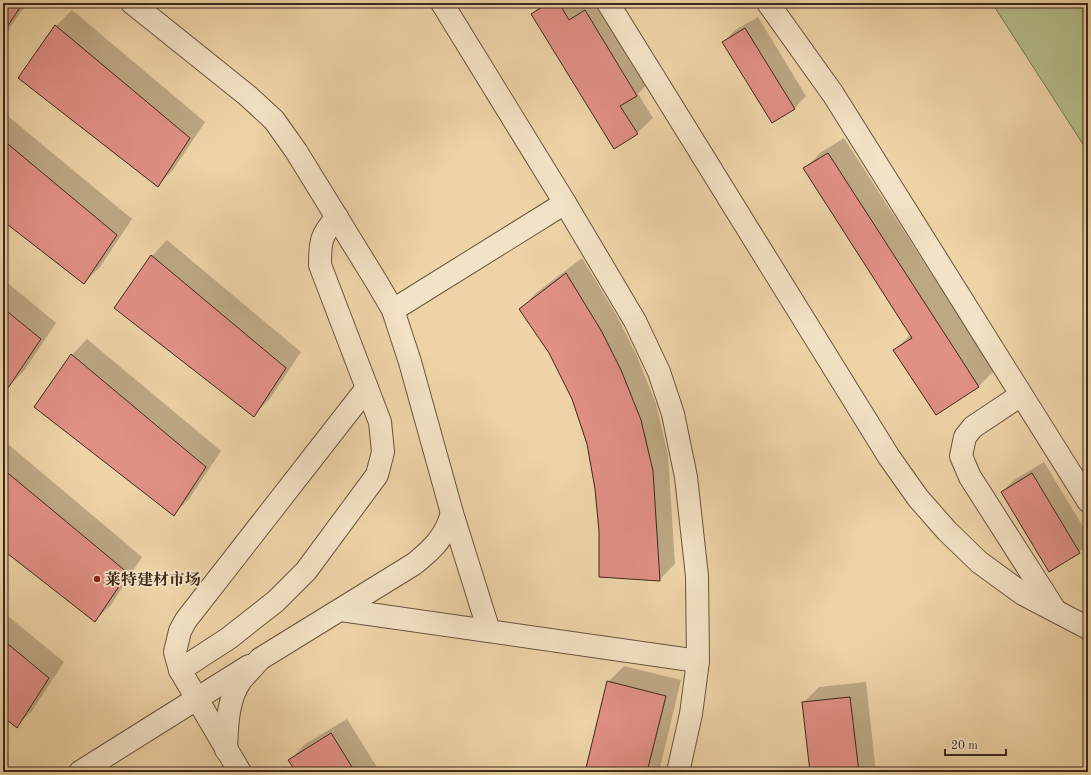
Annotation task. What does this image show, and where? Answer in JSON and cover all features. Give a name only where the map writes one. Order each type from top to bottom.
[{"type":"lane","points":[[132,3],[248,96],[274,120],[296,151],[393,310],[410,362],[452,513],[489,631]]},
{"type":"lane","points":[[442,3],[565,203],[635,321],[659,372],[673,414],[686,476],[697,576],[698,661],[691,714],[678,772]]},
{"type":"lane","points":[[608,3],[889,457],[918,498],[947,531],[979,562],[1023,594],[1088,628]]},
{"type":"lane","points":[[768,3],[832,94],[1088,501]]},
{"type":"lane","points":[[393,310],[565,203]]},
{"type":"lane","points":[[180,670],[229,638],[276,601],[306,572],[377,475],[383,452],[380,422],[320,265],[320,246],[326,230],[337,217]]},
{"type":"lane","points":[[240,772],[180,670],[175,652],[180,631],[186,620],[367,388]]},
{"type":"lane","points":[[1021,395],[973,426],[965,436],[961,456],[970,478],[1055,611]]},
{"type":"lane","points":[[80,772],[414,564],[432,549],[448,528],[452,513]]},
{"type":"lane","points":[[341,610],[698,661]]},
{"type":"lane","points":[[226,750],[227,720],[234,694],[241,681],[260,659]]},
{"type":"green space","points":[[992,3],[1088,3],[1088,152]]},
{"type":"building","points":[[3,3],[23,3],[3,33]]},
{"type":"building","points":[[549,3],[559,3],[569,20],[585,10],[637,96],[620,106],[638,134],[614,149],[531,14]]},
{"type":"building","points":[[55,25],[190,138],[158,187],[18,78]]},
{"type":"building","points":[[745,28],[795,109],[772,123],[722,42]]},
{"type":"building","points":[[3,140],[117,235],[84,284],[3,221]]},
{"type":"building","points":[[828,153],[979,387],[936,415],[893,350],[912,338],[803,168]]},
{"type":"building","points":[[151,255],[286,368],[254,417],[114,308]]},
{"type":"building","points":[[566,273],[602,332],[621,370],[641,420],[653,471],[660,581],[599,577],[599,531],[595,489],[587,444],[572,399],[549,353],[519,309]]},
{"type":"building","points":[[3,308],[41,339],[8,388],[3,384]]},
{"type":"building","points":[[71,354],[206,467],[174,516],[34,407]]},
{"type":"building","points":[[3,469],[128,573],[95,622],[3,550]]},
{"type":"building","points":[[1032,473],[1080,553],[1049,572],[1001,492]]},
{"type":"building","points":[[3,640],[49,678],[17,728],[3,717]]},
{"type":"building","points":[[607,681],[666,696],[647,772],[585,772]]},
{"type":"building","points":[[850,697],[859,772],[810,772],[802,702]]},
{"type":"building","points":[[331,733],[355,772],[296,772],[288,760]]},
{"type":"place","name":"莱特建材市场","points":[[97,579]]}]
